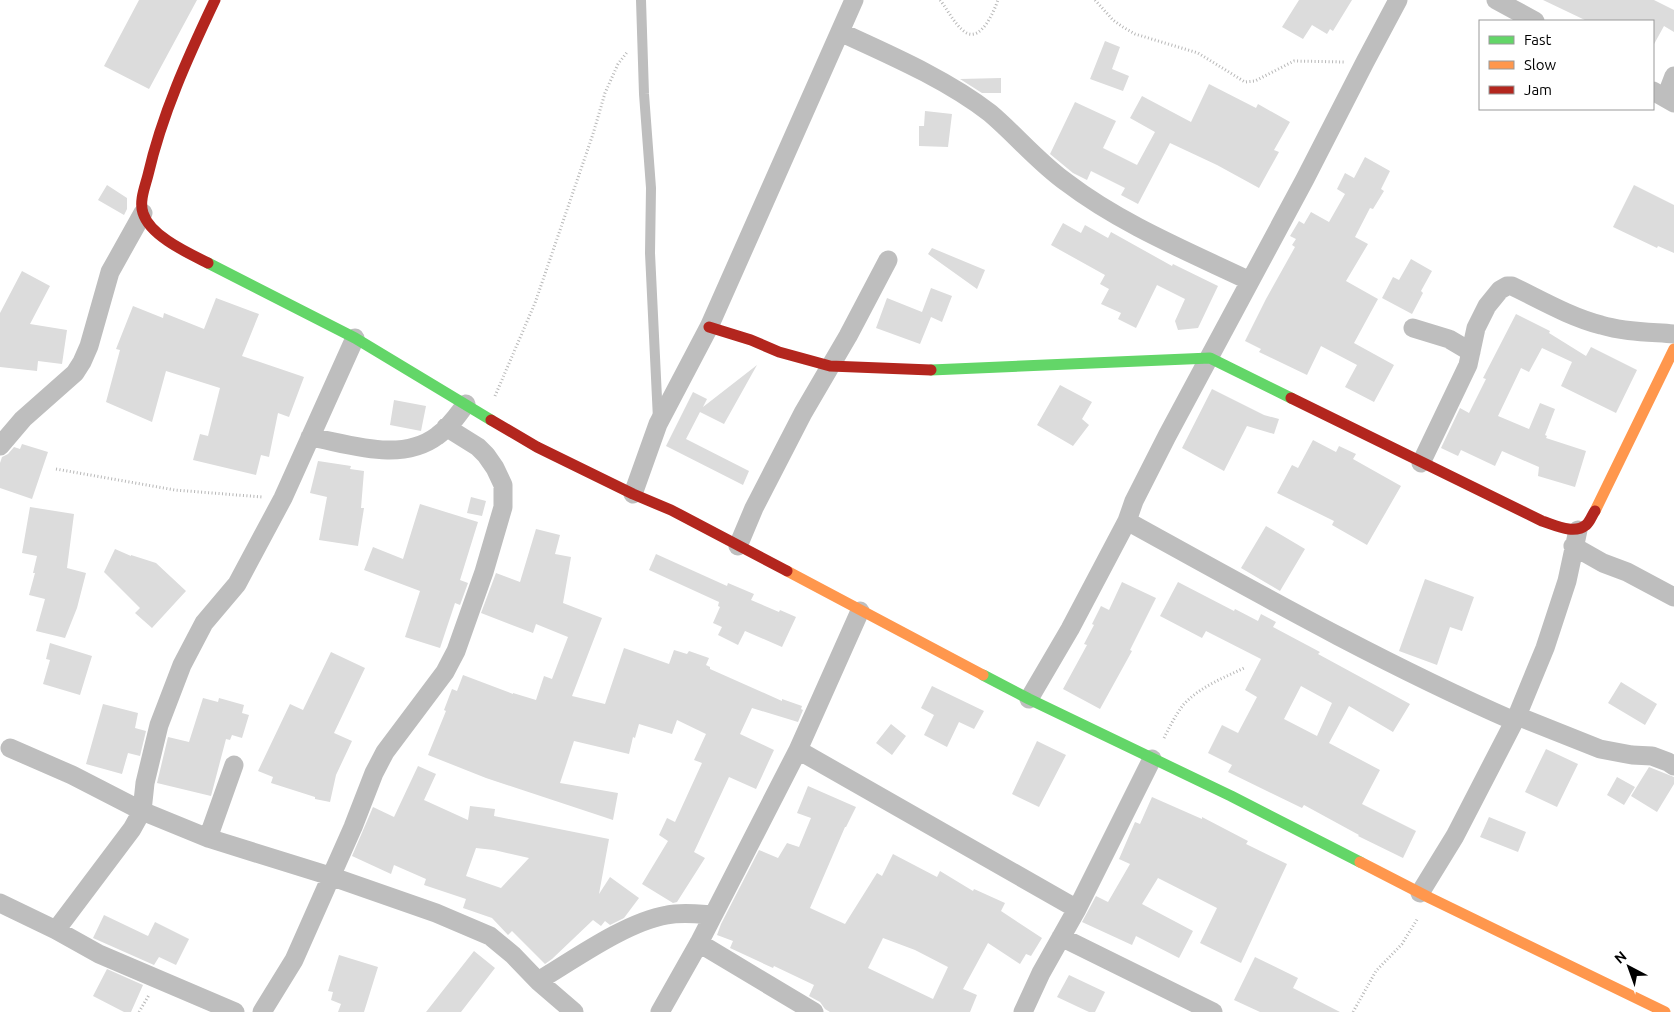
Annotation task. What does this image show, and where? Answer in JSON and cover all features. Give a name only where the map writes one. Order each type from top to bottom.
[{"type":"street","points":[[215,0],[178,77],[153,152],[142,199],[143,213],[156,233],[187,252],[355,338],[537,447],[633,494],[671,510],[1029,699],[1231,796],[1425,895],[1665,1012]]},
{"type":"street","points":[[633,494],[658,424],[709,327],[854,0]]},
{"type":"street","points":[[1029,699],[1070,629],[1127,521],[1134,501],[1167,436],[1305,179],[1364,62],[1398,0]]},
{"type":"street","points":[[1496,0],[1533,20]]},
{"type":"street","points":[[840,32],[893,56],[966,96],[996,118],[1066,182],[1098,203],[1157,237],[1250,281]]},
{"type":"street","points":[[1664,97],[1674,76]]},
{"type":"street","points":[[0,446],[23,419],[75,373],[82,362],[89,346],[110,272],[143,213]]},
{"type":"street","points":[[738,546],[754,508],[803,413],[848,336],[888,260]]},
{"type":"street","points":[[1421,463],[1468,365],[1476,328],[1487,306],[1500,290],[1509,286],[1600,325],[1617,329],[1674,334]]},
{"type":"street","points":[[709,327],[751,340],[779,352],[830,366],[938,370],[1210,358],[1542,522],[1570,530],[1575,538],[1603,563],[1627,572],[1674,598]]},
{"type":"street","points":[[1413,328],[1449,339],[1471,352]]},
{"type":"street","points":[[56,930],[132,828],[142,811],[145,783],[159,725],[182,665],[204,623],[237,584],[283,498],[355,338]]},
{"type":"street","points":[[1425,895],[1515,718],[1545,648],[1567,582],[1575,538],[1588,524],[1601,500],[1674,349]]},
{"type":"street","points":[[310,436],[385,451],[402,451],[420,446],[437,436],[466,404]]},
{"type":"street","points":[[262,1012],[294,960],[353,827],[374,773],[385,752],[445,672],[456,651],[484,572],[503,507],[503,485],[486,455],[478,447],[446,427]]},
{"type":"street","points":[[1127,521],[1198,562],[1438,686],[1515,718],[1600,749],[1632,755],[1652,756],[1674,766]]},
{"type":"street","points":[[660,1012],[699,943],[798,750],[860,611]]},
{"type":"street","points":[[10,748],[142,811],[208,838],[330,876],[436,913],[490,936],[574,1012]]},
{"type":"street","points":[[798,750],[1077,909]]},
{"type":"street","points":[[1023,1012],[1152,759]]},
{"type":"street","points":[[208,838],[234,765]]},
{"type":"street","points":[[0,904],[56,930],[99,954],[235,1012]]},
{"type":"street","points":[[538,980],[622,932],[651,919],[669,914],[713,915]]},
{"type":"street","points":[[1061,937],[1213,1012]]},
{"type":"street","points":[[699,943],[814,1012]]},
{"type":"lane","points":[[641,0],[658,424]]},
{"type":"path","points":[[940,0],[958,25],[966,33],[972,34],[982,29],[991,18],[998,0]]},
{"type":"path","points":[[1098,1],[1122,28],[1135,34],[1198,53],[1245,82],[1255,81],[1294,61],[1364,62]]},
{"type":"path","points":[[486,416],[535,303],[594,134],[605,93],[618,64],[642,36]]},
{"type":"path","points":[[56,469],[174,490],[283,498]]},
{"type":"path","points":[[1152,759],[1178,713],[1187,701],[1201,690],[1244,668]]},
{"type":"path","points":[[1353,1012],[1376,971],[1402,944],[1425,895]]},
{"type":"building","points":[[139,0],[197,0],[149,89],[104,66]]},
{"type":"building","points":[[1299,0],[1352,0],[1333,31],[1330,29],[1327,34],[1312,25],[1303,39],[1282,27]]},
{"type":"building","points":[[1543,0],[1654,0],[1674,10],[1674,32],[1664,26],[1654,44],[1654,20],[1585,20]]},
{"type":"building","points":[[1105,41],[1120,47],[1112,69],[1129,76],[1123,91],[1090,79]]},
{"type":"building","points":[[1001,78],[1001,93],[982,93],[960,79]]},
{"type":"building","points":[[1209,84],[1256,108],[1258,104],[1290,122],[1274,150],[1279,152],[1259,188],[1217,165],[1170,143],[1138,204],[1121,195],[1125,188],[1091,171],[1087,180],[1073,173],[1050,154],[1075,102],[1116,121],[1103,148],[1137,165],[1155,132],[1130,118],[1142,96],[1191,122]]},
{"type":"building","points":[[925,111],[952,114],[948,147],[919,146],[919,126],[924,126]]},
{"type":"building","points":[[1365,157],[1390,171],[1381,189],[1384,191],[1373,209],[1370,208],[1355,237],[1368,244],[1346,281],[1378,299],[1354,343],[1394,365],[1374,402],[1345,387],[1357,365],[1321,346],[1307,375],[1259,352],[1261,349],[1245,341],[1295,247],[1292,245],[1296,239],[1290,236],[1299,221],[1304,224],[1311,212],[1329,222],[1345,194],[1337,189],[1345,173],[1354,178]]},
{"type":"building","points":[[107,185],[127,198],[127,209],[124,215],[98,200]]},
{"type":"building","points":[[1634,185],[1674,205],[1674,253],[1658,246],[1657,248],[1613,227]]},
{"type":"building","points":[[1063,223],[1081,233],[1085,225],[1108,238],[1111,232],[1172,266],[1173,264],[1218,286],[1198,328],[1178,330],[1175,321],[1185,299],[1157,285],[1136,328],[1118,319],[1121,313],[1101,304],[1109,289],[1100,284],[1105,275],[1051,245]]},
{"type":"building","points":[[932,248],[985,270],[977,289],[928,254]]},
{"type":"building","points":[[1411,259],[1432,271],[1421,291],[1423,293],[1412,314],[1382,298],[1393,277],[1399,280]]},
{"type":"building","points":[[22,271],[50,286],[30,324],[67,330],[62,364],[38,361],[37,371],[0,367],[0,313]]},
{"type":"building","points":[[931,288],[952,296],[942,322],[931,317],[920,344],[876,328],[887,298],[922,312]]},
{"type":"building","points":[[216,298],[259,314],[242,356],[304,377],[289,417],[278,413],[269,457],[261,455],[256,475],[193,460],[200,434],[208,436],[220,388],[166,371],[152,422],[106,402],[120,350],[116,349],[133,306],[163,318],[164,313],[204,329]]},
{"type":"building","points":[[1516,314],[1550,331],[1549,333],[1586,356],[1591,347],[1637,370],[1616,413],[1561,386],[1572,362],[1542,348],[1529,372],[1521,368],[1498,416],[1529,429],[1540,403],[1555,409],[1545,435],[1547,436],[1546,438],[1586,451],[1575,487],[1538,476],[1539,467],[1502,451],[1495,466],[1461,450],[1458,456],[1441,448],[1460,408],[1469,413],[1486,379],[1483,378]]},
{"type":"building","points":[[757,365],[724,424],[700,412],[686,439],[749,471],[743,485],[666,446],[693,392],[707,399],[703,407]]},
{"type":"building","points":[[1060,385],[1092,402],[1082,419],[1089,425],[1073,446],[1037,425]]},
{"type":"building","points":[[1212,389],[1264,415],[1279,419],[1274,434],[1247,426],[1224,471],[1182,448]]},
{"type":"building","points":[[394,400],[426,406],[421,431],[390,425]]},
{"type":"building","points":[[1313,440],[1336,452],[1339,446],[1356,454],[1353,459],[1401,486],[1367,545],[1332,525],[1334,521],[1277,493],[1292,465],[1298,468]]},
{"type":"building","points":[[22,444],[48,452],[32,499],[0,488],[0,463],[2,457],[8,454],[14,447],[20,449]]},
{"type":"building","points":[[318,461],[351,466],[350,469],[364,471],[361,508],[364,508],[358,546],[319,540],[327,497],[310,493]]},
{"type":"building","points":[[471,497],[486,501],[482,516],[467,513]]},
{"type":"building","points":[[420,504],[478,522],[460,580],[468,583],[460,605],[455,603],[440,648],[405,637],[420,591],[364,570],[373,547],[403,559]]},
{"type":"building","points":[[30,507],[74,514],[67,568],[86,573],[77,608],[65,638],[36,631],[45,599],[29,595],[37,556],[22,553]]},
{"type":"building","points":[[1266,526],[1305,549],[1280,591],[1241,568]]},
{"type":"building","points":[[536,529],[560,535],[555,554],[571,557],[563,603],[602,618],[572,696],[605,704],[624,648],[669,664],[674,650],[687,654],[689,651],[709,658],[706,665],[710,669],[782,701],[782,699],[802,706],[801,709],[803,710],[798,722],[752,708],[740,734],[774,750],[756,789],[729,777],[694,852],[705,858],[677,902],[673,903],[642,884],[668,841],[659,835],[667,818],[675,822],[702,763],[694,760],[706,734],[677,720],[672,734],[639,724],[635,738],[633,737],[629,754],[574,741],[560,783],[618,793],[613,820],[486,778],[428,755],[446,711],[444,710],[452,689],[457,691],[463,675],[513,694],[536,700],[544,676],[552,679],[568,637],[536,624],[533,633],[481,613],[496,573],[520,582]]},
{"type":"building","points":[[115,549],[156,563],[186,591],[152,628],[135,613],[140,608],[104,572]]},
{"type":"building","points":[[656,554],[727,586],[728,583],[754,594],[751,600],[796,617],[782,647],[745,631],[738,645],[718,635],[722,627],[713,623],[720,607],[718,606],[719,602],[649,570]]},
{"type":"building","points":[[1425,579],[1474,597],[1462,631],[1450,627],[1437,665],[1399,651]]},
{"type":"building","points":[[1122,582],[1156,598],[1130,650],[1132,651],[1100,709],[1063,689],[1087,645],[1084,644],[1101,606],[1109,610]]},
{"type":"building","points":[[1178,582],[1234,611],[1235,609],[1258,621],[1261,614],[1276,622],[1273,627],[1410,704],[1393,732],[1349,706],[1329,743],[1380,770],[1362,804],[1416,831],[1403,858],[1358,836],[1304,805],[1302,808],[1228,772],[1232,765],[1208,753],[1222,725],[1238,733],[1257,697],[1245,690],[1261,659],[1206,631],[1202,638],[1160,616]],"holes":[[[1301,686],[1332,703],[1317,736],[1284,719]]]},
{"type":"building","points":[[50,643],[92,656],[80,695],[43,684],[50,660],[46,659]]},
{"type":"building","points":[[331,652],[365,668],[334,733],[352,741],[336,775],[330,802],[315,799],[315,797],[271,783],[273,777],[258,771],[290,704],[303,710]]},
{"type":"building","points":[[1621,682],[1657,704],[1645,725],[1608,703]]},
{"type":"building","points":[[932,686],[984,711],[974,729],[959,722],[947,747],[924,735],[934,715],[921,708]]},
{"type":"building","points":[[203,698],[218,702],[219,698],[244,705],[242,713],[249,715],[242,738],[232,735],[230,740],[226,739],[211,796],[157,783],[168,737],[189,742]]},
{"type":"building","points":[[103,704],[138,713],[135,728],[146,731],[140,756],[128,753],[122,774],[86,764]]},
{"type":"building","points":[[891,724],[906,736],[892,755],[876,743]]},
{"type":"building","points":[[1037,741],[1066,755],[1039,807],[1012,794]]},
{"type":"building","points":[[1546,749],[1578,764],[1557,807],[1525,792]]},
{"type":"building","points":[[418,766],[436,774],[424,800],[468,820],[470,806],[495,809],[494,816],[609,839],[599,894],[610,877],[639,898],[624,918],[610,925],[605,921],[601,926],[593,920],[545,964],[512,931],[508,935],[492,918],[463,908],[466,899],[424,885],[426,879],[394,865],[391,874],[352,856],[373,807],[394,817]],"holes":[[[476,848],[529,858],[501,888],[466,876]]]},
{"type":"building","points":[[1649,767],[1674,777],[1674,784],[1657,812],[1631,796]]},
{"type":"building","points":[[1617,777],[1635,787],[1624,805],[1607,795]]},
{"type":"building","points":[[808,786],[856,807],[845,827],[810,908],[845,924],[877,873],[882,876],[893,854],[937,877],[940,871],[973,891],[974,889],[1005,903],[1001,911],[1042,938],[1031,956],[1026,954],[1020,964],[988,943],[963,989],[977,995],[970,1012],[830,1012],[820,1002],[809,996],[814,985],[730,948],[733,941],[717,935],[759,850],[778,858],[787,843],[799,847],[811,818],[797,813]],"holes":[[[883,938],[915,950],[948,967],[933,999],[868,968]]]},
{"type":"building","points":[[1152,797],[1202,819],[1202,817],[1248,841],[1246,844],[1287,864],[1241,963],[1200,943],[1217,908],[1158,878],[1142,904],[1193,931],[1179,958],[1136,936],[1132,945],[1082,922],[1096,896],[1108,902],[1130,864],[1119,859],[1135,822],[1140,824]]},
{"type":"building","points":[[1489,817],[1526,832],[1518,852],[1480,837]]},
{"type":"building","points":[[104,915],[148,936],[155,922],[189,939],[176,965],[159,957],[154,965],[93,938]]},
{"type":"building","points":[[474,951],[495,968],[461,1012],[426,1012]]},
{"type":"building","points":[[339,955],[378,967],[364,1012],[338,1012],[341,1004],[331,1000],[333,992],[328,991]]},
{"type":"building","points":[[1255,957],[1298,978],[1293,988],[1340,1012],[1260,1012],[1234,1000]]},
{"type":"building","points":[[107,969],[143,985],[131,1012],[124,1012],[93,996]]},
{"type":"building","points":[[1069,975],[1105,992],[1095,1012],[1089,1012],[1057,997]]},
{"type":"traffic: fast","points":[[208,263],[355,338],[491,420]]},
{"type":"traffic: fast","points":[[931,370],[1210,358],[1291,398]]},
{"type":"traffic: fast","points":[[983,675],[1231,796],[1360,862]]},
{"type":"traffic: slow","points":[[1595,511],[1674,349]]},
{"type":"traffic: slow","points":[[787,571],[983,675]]},
{"type":"traffic: slow","points":[[1360,862],[1665,1012]]},
{"type":"traffic: jam","points":[[208,263],[171,243],[153,229],[143,213],[142,204],[154,152],[168,108],[215,0]]},
{"type":"traffic: jam","points":[[709,327],[751,340],[779,352],[830,366],[931,370]]},
{"type":"traffic: jam","points":[[1291,398],[1542,521],[1564,528],[1576,529],[1587,524],[1595,511]]},
{"type":"traffic: jam","points":[[491,420],[537,447],[633,494],[671,510],[787,571]]}]
